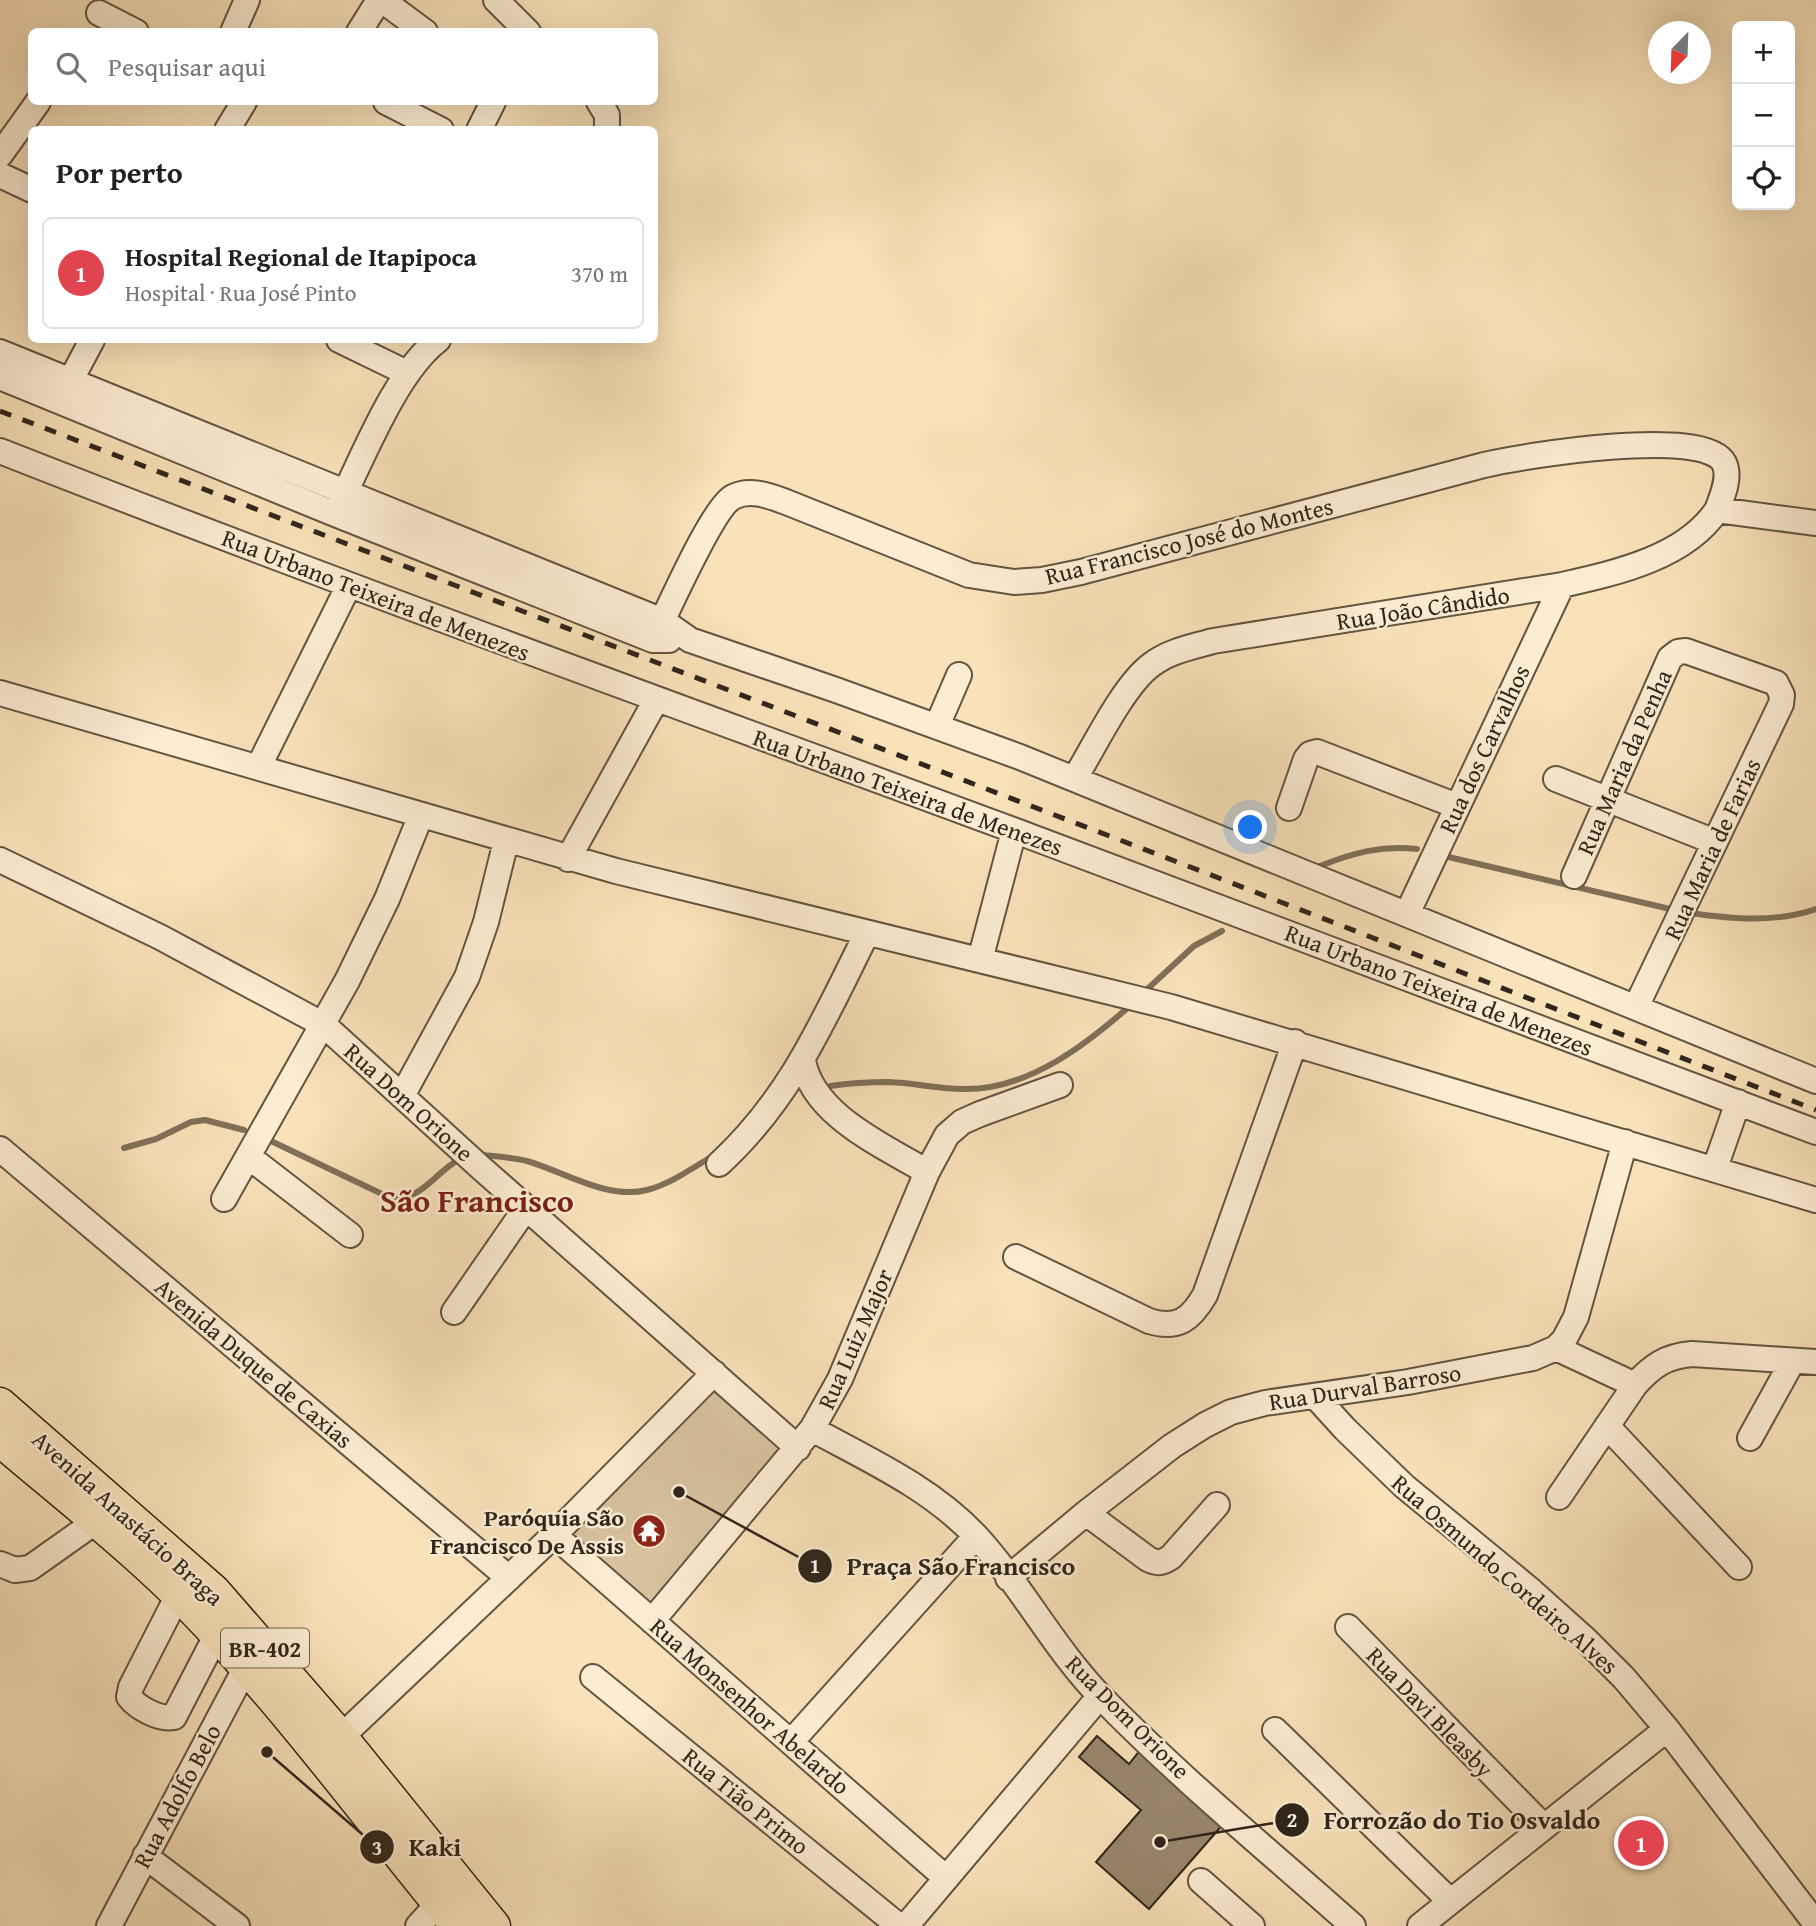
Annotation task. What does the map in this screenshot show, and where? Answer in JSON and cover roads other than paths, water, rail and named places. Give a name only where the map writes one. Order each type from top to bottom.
[{"type":"main road","name":"Avenida Anastácio Braga","points":[[0,1404],[246,1667],[438,1919]]},
{"type":"main road","name":"Avenida Anastácio Braga","points":[[0,1440],[116,1528],[214,1591],[341,1737],[494,1926]]},
{"type":"street","points":[[235,28],[247,0]]},
{"type":"street","points":[[362,28],[381,0],[420,28]]},
{"type":"street","points":[[496,0],[524,28]]},
{"type":"street","points":[[97,15],[127,28]]},
{"type":"street","points":[[0,155],[36,105]]},
{"type":"street","points":[[392,105],[434,126]]},
{"type":"street","points":[[481,126],[492,105]]},
{"type":"street","points":[[601,105],[607,115],[607,126]]},
{"type":"street","points":[[0,175],[28,188]]},
{"type":"street","points":[[65,391],[90,343]]},
{"type":"street","points":[[346,343],[407,373]]},
{"type":"street","points":[[340,504],[407,373],[435,343]]},
{"type":"street","points":[[0,352],[65,391],[340,504],[658,630],[937,726],[1075,778],[1816,1081]]},
{"type":"street","points":[[0,377],[65,391]]},
{"type":"street","name":"Rua Francisco José do Montes","points":[[658,630],[713,519],[733,497],[747,493],[764,494],[786,502],[969,575],[1014,582],[1042,580],[1081,572],[1484,465],[1548,453],[1679,445],[1714,453],[1724,463],[1726,473],[1725,486],[1717,510]]},
{"type":"street","name":"Rua Urbano Teixeira de Menezes","points":[[0,451],[349,585],[1816,1132]]},
{"type":"street","points":[[1717,510],[1816,523]]},
{"type":"street","name":"Rua João Cândido","points":[[1075,778],[1129,689],[1151,665],[1179,650],[1213,641],[1562,585],[1620,569],[1673,548],[1702,528],[1717,510]]},
{"type":"street","points":[[259,766],[349,585]]},
{"type":"street","name":"Rua dos Carvalhos","points":[[1407,914],[1562,585]]},
{"type":"street","name":"Rua Maria de Farias","points":[[1636,1007],[1781,704],[1779,689],[1770,680],[1697,654],[1678,652]]},
{"type":"street","name":"Rua Maria da Penha","points":[[1574,876],[1665,666],[1678,652]]},
{"type":"street","points":[[937,726],[959,675]]},
{"type":"street","points":[[0,693],[259,766],[568,859],[1152,1001],[1816,1200]]},
{"type":"street","points":[[568,859],[656,700]]},
{"type":"street","points":[[1289,808],[1306,759],[1317,752],[1457,806]]},
{"type":"street","points":[[1556,779],[1715,842]]},
{"type":"street","points":[[224,1199],[324,1025],[374,927],[421,815]]},
{"type":"street","points":[[980,960],[1014,831]]},
{"type":"street","points":[[402,1096],[467,976],[486,922],[506,841]]},
{"type":"street","name":"Rua Dom Orione","points":[[0,860],[160,937],[324,1025],[714,1373],[805,1439],[912,1485],[945,1508],[976,1536],[1061,1651],[1100,1696],[1189,1780],[1353,1926]]},
{"type":"street","points":[[719,1164],[775,1104],[803,1060],[867,933]]},
{"type":"street","points":[[1016,1257],[1161,1325],[1184,1320],[1196,1311],[1205,1295],[1295,1042]]},
{"type":"street","points":[[803,1060],[812,1088],[828,1107],[859,1130],[927,1172]]},
{"type":"street","name":"Rua Luiz Major","points":[[652,1621],[805,1439],[840,1379],[927,1172],[947,1135],[962,1122],[1060,1086]]},
{"type":"street","points":[[1715,1168],[1738,1102]]},
{"type":"street","points":[[1625,1142],[1576,1317],[1556,1349],[1634,1385]]},
{"type":"street","name":"Avenida Duque de Caxias","points":[[0,1149],[509,1578]]},
{"type":"street","points":[[249,1157],[350,1235]]},
{"type":"street","points":[[454,1312],[526,1208]]},
{"type":"street","name":"Rua Durval Barroso","points":[[1008,1577],[1172,1446],[1205,1424],[1231,1412],[1533,1358],[1556,1349]]},
{"type":"street","points":[[1559,1497],[1634,1385],[1657,1363],[1674,1356],[1692,1354],[1804,1362]]},
{"type":"street","points":[[1750,1438],[1804,1362]]},
{"type":"street","points":[[341,1737],[554,1535],[714,1373]]},
{"type":"street","name":"Rua Osmundo Cordeiro Alves","points":[[1315,1396],[1345,1429],[1405,1486],[1528,1588],[1624,1678],[1667,1729],[1816,1924]]},
{"type":"street","points":[[1607,1426],[1739,1567]]},
{"type":"street","points":[[1086,1513],[1156,1563],[1171,1557],[1217,1505]]},
{"type":"street","points":[[0,1563],[15,1570],[30,1568],[116,1528]]},
{"type":"street","name":"Rua Monsenhor Abelardo","points":[[554,1535],[946,1878]]},
{"type":"street","points":[[791,1742],[976,1536]]},
{"type":"street","points":[[178,1595],[131,1687],[129,1697],[136,1705],[167,1718],[174,1717],[217,1634]]},
{"type":"street","name":"Rua Davi Bleasby","points":[[1348,1627],[1543,1826]]},
{"type":"street","name":"Rua Adolfo Belo","points":[[109,1926],[246,1667]]},
{"type":"street","name":"Rua Tião Primo","points":[[593,1677],[899,1926]]},
{"type":"street","points":[[906,1926],[1100,1696]]},
{"type":"street","points":[[1420,1926],[1667,1729]]},
{"type":"street","points":[[1275,1730],[1450,1901]]},
{"type":"street","points":[[145,1857],[237,1926]]},
{"type":"street","points":[[1201,1881],[1252,1926]]},
{"type":"waterway","points":[[1320,866],[1367,851],[1417,849]]},
{"type":"waterway","points":[[1440,855],[1670,909]]},
{"type":"waterway","points":[[1690,913],[1769,918],[1816,909]]},
{"type":"waterway","points":[[1142,994],[1194,946],[1222,931]]},
{"type":"waterway","points":[[830,1086],[889,1082],[964,1089],[1011,1082],[1076,1049],[1132,1004]]},
{"type":"waterway","points":[[124,1148],[156,1139],[191,1122],[205,1120],[244,1130]]},
{"type":"waterway","points":[[271,1141],[382,1194],[395,1197],[416,1193],[460,1159]]},
{"type":"waterway","points":[[478,1155],[527,1161],[601,1188],[632,1192],[664,1184],[711,1157]]},
{"type":"railway","points":[[0,411],[1816,1110]]},
{"type":"place","name":"Praça São Francisco","points":[[679,1492]]},
{"type":"place","name":"Paróquia São Francisco De Assis","points":[[649,1531]]},
{"type":"place","name":"Kaki","points":[[267,1752]]},
{"type":"place","name":"Forrozão do Tio Osvaldo","points":[[1160,1842]]},
{"type":"place","name":"Hospital Regional de Itapipoca","points":[[1641,1843]]},
{"type":"district","name":"São Francisco","points":[[477,1200]]}]
